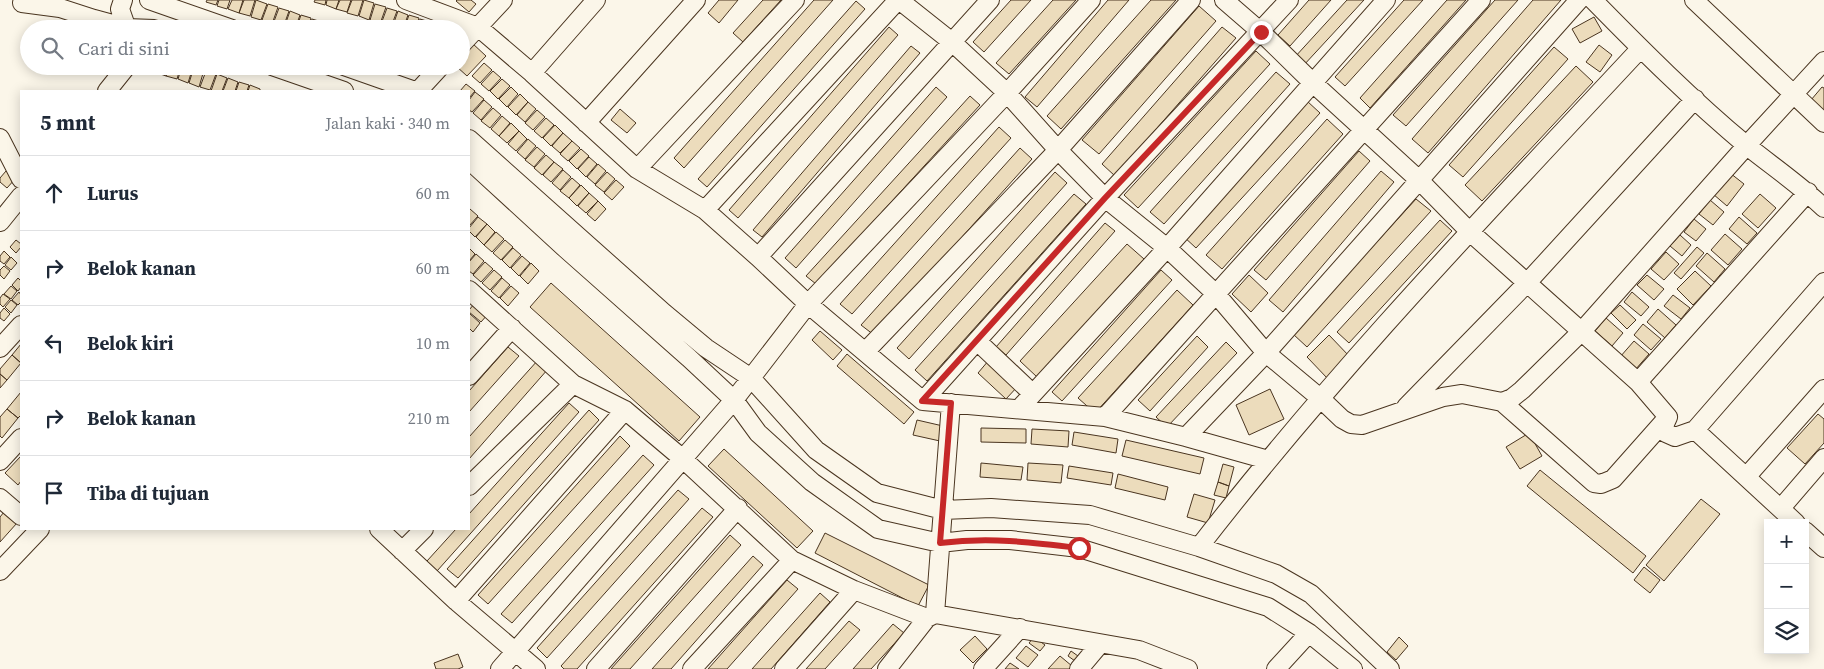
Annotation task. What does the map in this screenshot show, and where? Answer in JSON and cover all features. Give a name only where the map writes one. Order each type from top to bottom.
[{"type":"street","points":[[149,0],[206,20]]},
{"type":"street","points":[[406,0],[459,20]]},
{"type":"street","points":[[470,35],[503,0]]},
{"type":"street","points":[[532,73],[596,0]]},
{"type":"street","points":[[586,124],[696,0]]},
{"type":"street","points":[[637,168],[795,0]]},
{"type":"street","points":[[705,210],[898,0],[952,42],[1007,93],[1058,150],[1105,198],[1167,248],[1216,294],[1266,353],[1342,419],[1351,424],[1362,424],[1443,397],[1462,394],[1502,402],[1594,483],[1601,484],[1613,479],[1668,417]]},
{"type":"street","points":[[758,257],[990,0]]},
{"type":"street","points":[[500,669],[734,400],[808,304],[1007,93],[1091,0]]},
{"type":"street","points":[[865,352],[1058,150],[1191,0]]},
{"type":"street","points":[[1224,0],[1261,32],[1313,83],[1419,180],[1470,232],[1526,284],[1582,331],[1638,382],[1668,417]]},
{"type":"street","points":[[922,401],[1105,198],[1289,0]]},
{"type":"street","points":[[1019,409],[1167,248],[1386,0]]},
{"type":"street","points":[[1105,417],[1481,0]]},
{"type":"street","points":[[1186,437],[1266,353],[1579,0]]},
{"type":"street","points":[[1593,0],[1640,49],[1695,99],[1747,145],[1808,192],[1824,208]]},
{"type":"street","points":[[1694,0],[1824,123]]},
{"type":"street","points":[[22,3],[60,8],[94,20]]},
{"type":"street","points":[[121,5],[125,20]]},
{"type":"street","points":[[470,24],[478,27],[532,73],[586,124],[637,168],[705,210],[808,304],[922,401],[1105,417],[1268,460]]},
{"type":"street","points":[[1199,546],[1320,398],[1470,232],[1640,49]]},
{"type":"street","points":[[1502,402],[1517,394],[1582,331],[1824,61]]},
{"type":"street","points":[[108,90],[120,75]]},
{"type":"street","points":[[298,75],[341,90]]},
{"type":"street","points":[[370,75],[413,90]]},
{"type":"street","points":[[417,90],[432,75]]},
{"type":"street","points":[[1404,409],[1526,284],[1695,99]]},
{"type":"street","points":[[0,138],[20,177]]},
{"type":"street","points":[[470,140],[664,313],[706,348],[751,378],[816,450],[877,493],[943,510],[991,508],[1090,515],[1199,546],[1276,574],[1311,594],[1390,669]]},
{"type":"street","points":[[470,161],[734,400],[758,434],[812,482],[878,529],[940,543],[967,540],[1010,540],[1079,548],[1268,607],[1309,633],[1353,669]]},
{"type":"street","points":[[1638,382],[1808,192]]},
{"type":"street","points":[[0,222],[20,197]]},
{"type":"street","points":[[1668,417],[1664,428],[1666,433],[1675,437],[1695,430],[1824,282]]},
{"type":"street","points":[[470,291],[573,384],[625,410],[683,458],[792,560],[854,590],[931,616],[1020,628],[1139,650],[1181,668]]},
{"type":"street","points":[[0,348],[20,326]]},
{"type":"street","points":[[470,375],[512,328]]},
{"type":"street","points":[[977,341],[1032,393]]},
{"type":"street","points":[[470,485],[573,384]]},
{"type":"street","points":[[1747,476],[1824,389]]},
{"type":"street","points":[[892,667],[931,616],[940,543],[951,403]]},
{"type":"street","points":[[456,602],[625,410]]},
{"type":"street","points":[[1695,430],[1792,519]]},
{"type":"street","points":[[0,462],[20,439]]},
{"type":"street","points":[[1781,508],[1824,458]]},
{"type":"street","points":[[0,498],[20,515]]},
{"type":"street","points":[[596,669],[738,508]]},
{"type":"street","points":[[0,571],[37,530]]},
{"type":"street","points":[[380,530],[456,602],[536,669]]},
{"type":"street","points":[[402,551],[423,530]]},
{"type":"street","points":[[1809,535],[1824,548]]},
{"type":"street","points":[[692,669],[792,560]]},
{"type":"street","points":[[784,669],[854,590]]},
{"type":"street","points":[[983,669],[1020,628]]},
{"type":"street","points":[[1276,669],[1309,633]]},
{"type":"street","points":[[1079,669],[1100,644]]},
{"type":"building","points":[[207,0],[218,0],[216,5],[206,2]]},
{"type":"building","points":[[219,0],[230,0],[227,9],[217,6]]},
{"type":"building","points":[[232,0],[243,0],[239,13],[228,9]]},
{"type":"building","points":[[244,0],[255,0],[250,16],[239,13]]},
{"type":"building","points":[[256,0],[267,4],[261,20],[251,17]]},
{"type":"building","points":[[315,0],[326,0],[325,5],[314,2]]},
{"type":"building","points":[[327,0],[339,0],[336,9],[326,5]]},
{"type":"building","points":[[340,0],[351,0],[347,12],[336,9]]},
{"type":"building","points":[[352,0],[363,0],[358,16],[347,13]]},
{"type":"building","points":[[364,0],[374,3],[369,20],[359,16]]},
{"type":"building","points":[[457,0],[471,0],[476,4],[469,12]]},
{"type":"building","points":[[719,0],[738,0],[719,23],[708,13]]},
{"type":"building","points":[[763,0],[781,0],[743,42],[733,33]]},
{"type":"building","points":[[814,0],[833,0],[684,168],[674,158]]},
{"type":"building","points":[[1011,0],[1031,0],[984,52],[973,42]]},
{"type":"building","points":[[1053,0],[1076,0],[1009,74],[996,63]]},
{"type":"building","points":[[1108,0],[1129,0],[1037,107],[1025,97]]},
{"type":"building","points":[[1151,0],[1176,0],[1061,129],[1047,116]]},
{"type":"building","points":[[1309,0],[1331,0],[1290,46],[1278,35]]},
{"type":"building","points":[[1347,0],[1364,0],[1303,66],[1294,58]]},
{"type":"building","points":[[1404,0],[1423,0],[1345,86],[1335,77]]},
{"type":"building","points":[[1447,0],[1466,0],[1370,108],[1360,98]]},
{"type":"building","points":[[1495,0],[1518,0],[1406,126],[1393,115]]},
{"type":"building","points":[[1533,0],[1561,0],[1428,153],[1412,139]]},
{"type":"building","points":[[856,1],[865,9],[707,187],[698,179]]},
{"type":"building","points":[[268,4],[278,7],[273,20],[262,20]]},
{"type":"building","points":[[375,4],[386,7],[381,20],[370,20]]},
{"type":"building","points":[[1199,6],[1216,21],[1099,154],[1082,140]]},
{"type":"building","points":[[279,8],[289,11],[286,20],[274,20]]},
{"type":"building","points":[[387,8],[397,11],[394,20],[382,20]]},
{"type":"building","points":[[290,11],[300,15],[298,20],[287,20]]},
{"type":"building","points":[[398,11],[408,15],[406,20],[395,20]]},
{"type":"building","points":[[301,15],[311,18],[310,20],[299,20]]},
{"type":"building","points":[[409,15],[419,18],[418,20],[407,20]]},
{"type":"building","points":[[1594,17],[1602,31],[1580,43],[1572,29]]},
{"type":"building","points":[[889,27],[898,35],[738,218],[729,210]]},
{"type":"building","points":[[1222,27],[1236,38],[1115,176],[1102,164]]},
{"type":"building","points":[[472,43],[486,56],[470,73],[470,45]]},
{"type":"building","points":[[1599,45],[1612,55],[1600,72],[1586,62]]},
{"type":"building","points":[[911,46],[920,53],[762,237],[753,230]]},
{"type":"building","points":[[1554,47],[1568,59],[1463,177],[1449,165]]},
{"type":"building","points":[[1256,51],[1270,64],[1138,208],[1124,195]]},
{"type":"building","points":[[484,63],[492,70],[480,83],[472,76]]},
{"type":"building","points":[[1576,66],[1593,82],[1482,201],[1465,185]]},
{"type":"building","points":[[493,71],[501,78],[489,91],[481,84]]},
{"type":"building","points":[[1276,72],[1290,84],[1164,224],[1150,212]]},
{"type":"building","points":[[166,75],[178,75],[177,79]]},
{"type":"building","points":[[179,75],[190,75],[188,83],[178,79]]},
{"type":"building","points":[[192,75],[203,75],[199,87],[189,83]]},
{"type":"building","points":[[204,75],[216,75],[210,90],[200,87]]},
{"type":"building","points":[[217,75],[227,78],[222,90],[211,90]]},
{"type":"building","points":[[228,78],[238,82],[235,90],[223,90]]},
{"type":"building","points":[[502,79],[510,86],[498,99],[490,91]]},
{"type":"building","points":[[239,82],[249,85],[247,90],[236,90]]},
{"type":"building","points":[[466,84],[475,91],[470,97],[470,90],[461,90]]},
{"type":"building","points":[[250,85],[260,89],[260,90],[248,90]]},
{"type":"building","points":[[511,87],[518,94],[507,107],[499,99]]},
{"type":"building","points":[[936,87],[947,97],[796,268],[785,258]]},
{"type":"building","points":[[1822,87],[1824,88],[1824,111],[1811,100]]},
{"type":"building","points":[[475,92],[484,99],[472,112],[470,111],[470,99]]},
{"type":"building","points":[[520,94],[528,102],[516,115],[508,107]]},
{"type":"building","points":[[970,96],[980,105],[816,284],[806,276]]},
{"type":"building","points":[[484,100],[492,107],[481,120],[473,113]]},
{"type":"building","points":[[1307,101],[1320,113],[1196,248],[1183,236]]},
{"type":"building","points":[[528,102],[536,109],[525,122],[517,115]]},
{"type":"building","points":[[493,108],[501,115],[490,128],[481,121]]},
{"type":"building","points":[[620,109],[636,123],[627,133],[611,120]]},
{"type":"building","points":[[537,110],[545,117],[533,130],[525,123]]},
{"type":"building","points":[[502,116],[510,123],[499,136],[491,129]]},
{"type":"building","points":[[546,118],[554,125],[542,138],[534,131]]},
{"type":"building","points":[[1327,119],[1343,134],[1222,269],[1206,255]]},
{"type":"building","points":[[511,123],[519,131],[507,143],[499,136]]},
{"type":"building","points":[[555,125],[563,133],[551,146],[543,138]]},
{"type":"building","points":[[999,127],[1011,138],[852,314],[840,304]]},
{"type":"building","points":[[519,131],[527,139],[516,151],[508,144]]},
{"type":"building","points":[[563,133],[572,141],[560,153],[552,146]]},
{"type":"building","points":[[528,139],[536,146],[525,159],[517,152]]},
{"type":"building","points":[[572,141],[580,148],[568,161],[560,154]]},
{"type":"building","points":[[537,147],[545,154],[534,167],[525,160]]},
{"type":"building","points":[[1020,148],[1032,159],[874,335],[861,325]]},
{"type":"building","points":[[581,149],[589,156],[577,169],[569,161]]},
{"type":"building","points":[[1359,151],[1370,161],[1266,280],[1254,270]]},
{"type":"building","points":[[546,155],[554,162],[542,175],[534,168]]},
{"type":"building","points":[[589,157],[597,164],[586,177],[578,169]]},
{"type":"building","points":[[554,162],[563,169],[551,182],[543,175]]},
{"type":"building","points":[[598,164],[606,171],[595,184],[587,177]]},
{"type":"building","points":[[563,170],[571,177],[560,190],[552,183]]},
{"type":"building","points":[[6,171],[15,179],[7,188],[0,182],[0,178]]},
{"type":"building","points":[[1381,171],[1394,182],[1283,312],[1269,300]]},
{"type":"building","points":[[607,172],[615,179],[604,192],[595,185]]},
{"type":"building","points":[[1055,172],[1067,183],[909,359],[897,348]]},
{"type":"building","points":[[1730,173],[1744,184],[1727,206],[1713,194]]},
{"type":"building","points":[[572,178],[580,185],[569,198],[560,191]]},
{"type":"building","points":[[616,180],[624,187],[612,200],[604,193]]},
{"type":"building","points":[[581,185],[589,193],[577,206],[569,198]]},
{"type":"building","points":[[589,193],[598,201],[586,213],[578,206]]},
{"type":"building","points":[[1074,194],[1086,204],[927,381],[915,370]]},
{"type":"building","points":[[1760,194],[1776,208],[1758,228],[1742,214]]},
{"type":"building","points":[[1416,199],[1431,211],[1307,347],[1293,334]]},
{"type":"building","points":[[1710,200],[1724,212],[1713,225],[1699,214]]},
{"type":"building","points":[[598,201],[606,209],[595,221],[587,214]]},
{"type":"building","points":[[470,209],[478,216],[470,225]]},
{"type":"building","points":[[478,217],[487,224],[475,237],[470,232],[470,227]]},
{"type":"building","points":[[1739,217],[1757,233],[1747,244],[1729,229]]},
{"type":"building","points":[[1694,219],[1706,229],[1696,241],[1684,232]]},
{"type":"building","points":[[1440,220],[1452,231],[1349,343],[1337,332]]},
{"type":"building","points":[[1105,223],[1115,231],[1006,355],[996,347]]},
{"type":"building","points":[[487,224],[495,232],[484,245],[476,237]]},
{"type":"building","points":[[496,232],[504,239],[492,252],[484,245]]},
{"type":"building","points":[[1725,234],[1742,249],[1728,265],[1711,250]]},
{"type":"building","points":[[1680,235],[1691,245],[1682,256],[1670,246]]},
{"type":"building","points":[[16,240],[20,243],[20,248],[16,253],[10,247]]},
{"type":"building","points":[[505,240],[513,247],[501,260],[493,253]]},
{"type":"building","points":[[1127,244],[1144,259],[1037,377],[1020,361]]},
{"type":"building","points":[[1697,247],[1704,253],[1681,279],[1674,273]]},
{"type":"building","points":[[513,248],[521,255],[510,268],[502,260]]},
{"type":"building","points":[[470,249],[475,254],[470,260]]},
{"type":"building","points":[[4,251],[10,257],[4,264],[0,261],[0,256]]},
{"type":"building","points":[[1666,252],[1679,264],[1664,280],[1651,269]]},
{"type":"building","points":[[1707,253],[1725,269],[1714,282],[1696,266]]},
{"type":"building","points":[[476,254],[484,261],[473,274],[470,272],[470,261]]},
{"type":"building","points":[[522,256],[530,263],[519,276],[511,268]]},
{"type":"building","points":[[11,257],[17,263],[11,270],[5,265]]},
{"type":"building","points":[[485,262],[493,269],[481,282],[473,275]]},
{"type":"building","points":[[531,263],[539,271],[528,284],[520,276]]},
{"type":"building","points":[[4,266],[10,271],[4,279],[0,275],[0,270]]},
{"type":"building","points":[[494,270],[502,277],[490,290],[482,283]]},
{"type":"building","points":[[1161,270],[1172,280],[1062,401],[1052,392]]},
{"type":"building","points":[[1695,271],[1711,286],[1693,305],[1677,289]]},
{"type":"building","points":[[1249,275],[1268,293],[1251,312],[1232,294]]},
{"type":"building","points":[[1647,275],[1664,289],[1654,300],[1637,285]]},
{"type":"building","points":[[18,278],[20,280],[18,291],[12,285]]},
{"type":"building","points":[[502,278],[510,285],[499,298],[491,291]]},
{"type":"building","points":[[551,283],[700,417],[679,441],[530,307]]},
{"type":"building","points":[[11,286],[17,291],[11,299],[4,294]]},
{"type":"building","points":[[511,286],[519,293],[508,306],[500,298]]},
{"type":"building","points":[[1177,290],[1193,305],[1095,413],[1078,398]]},
{"type":"building","points":[[19,292],[20,303],[18,305],[12,300]]},
{"type":"building","points":[[1632,292],[1649,307],[1641,316],[1624,302]]},
{"type":"building","points":[[3,294],[10,299],[3,307],[0,304],[0,298]]},
{"type":"building","points":[[1673,295],[1690,308],[1681,319],[1664,306]]},
{"type":"building","points":[[11,300],[17,305],[11,313],[5,307]]},
{"type":"building","points":[[475,303],[488,314],[481,322],[470,313],[470,309]]},
{"type":"building","points":[[1620,305],[1636,320],[1627,329],[1611,313]]},
{"type":"building","points":[[4,308],[10,314],[4,321],[0,318],[0,313]]},
{"type":"building","points":[[1658,309],[1676,325],[1665,338],[1647,322]]},
{"type":"building","points":[[470,314],[480,323],[473,332],[470,329]]},
{"type":"building","points":[[1606,318],[1623,333],[1612,346],[1595,331]]},
{"type":"building","points":[[1643,324],[1661,339],[1651,350],[1634,335]]},
{"type":"building","points":[[820,331],[842,350],[833,360],[812,340]]},
{"type":"building","points":[[1329,335],[1350,357],[1328,379],[1307,357]]},
{"type":"building","points":[[1197,336],[1208,347],[1150,411],[1138,400]]},
{"type":"building","points":[[1634,341],[1649,354],[1635,370],[1620,357]]},
{"type":"building","points":[[1226,342],[1237,353],[1167,427],[1156,417]]},
{"type":"building","points":[[20,345],[20,362],[12,355]]},
{"type":"building","points":[[508,347],[519,356],[470,411],[470,390]]},
{"type":"building","points":[[847,354],[914,412],[904,424],[837,366]]},
{"type":"building","points":[[12,355],[20,362],[7,380],[0,374],[0,369]]},
{"type":"building","points":[[538,360],[548,369],[470,458],[470,436]]},
{"type":"building","points":[[989,360],[1018,386],[1006,399],[978,373]]},
{"type":"building","points":[[0,374],[7,380],[0,388]]},
{"type":"building","points":[[1270,389],[1284,419],[1249,435],[1236,405]]},
{"type":"building","points":[[20,393],[20,416],[18,418],[7,409]]},
{"type":"building","points":[[569,403],[579,412],[437,571],[427,561],[455,530],[470,530],[470,513]]},
{"type":"building","points":[[7,409],[18,418],[2,438],[0,436],[0,417]]},
{"type":"building","points":[[589,410],[599,420],[458,578],[447,569]]},
{"type":"building","points":[[1818,414],[1824,419],[1824,443],[1805,464],[1787,448]]},
{"type":"building","points":[[917,420],[943,426],[940,441],[913,435]]},
{"type":"building","points":[[981,428],[1026,429],[1026,443],[981,442]]},
{"type":"building","points":[[1032,429],[1069,431],[1068,447],[1031,444]]},
{"type":"building","points":[[1074,432],[1118,439],[1116,453],[1072,445]]},
{"type":"building","points":[[1529,433],[1542,456],[1520,469],[1506,447]]},
{"type":"building","points":[[620,436],[630,446],[488,604],[478,595]]},
{"type":"building","points":[[1126,440],[1204,458],[1200,474],[1122,456]]},
{"type":"building","points":[[724,449],[813,531],[797,548],[708,466]]},
{"type":"building","points":[[643,455],[654,465],[512,623],[501,614]]},
{"type":"building","points":[[20,457],[20,482],[18,485],[5,473]]},
{"type":"building","points":[[981,463],[1023,467],[1021,480],[980,477]]},
{"type":"building","points":[[1028,463],[1063,465],[1061,483],[1027,480]]},
{"type":"building","points":[[1223,464],[1234,467],[1229,486],[1218,482]]},
{"type":"building","points":[[1069,466],[1113,473],[1111,485],[1067,478]]},
{"type":"building","points":[[1540,470],[1646,556],[1633,573],[1527,486]]},
{"type":"building","points":[[1118,474],[1168,487],[1165,500],[1115,488]]},
{"type":"building","points":[[1218,482],[1229,486],[1226,498],[1214,495]]},
{"type":"building","points":[[678,490],[689,499],[547,658],[537,648]]},
{"type":"building","points":[[1194,494],[1215,500],[1208,523],[1187,517]]},
{"type":"building","points":[[1701,499],[1720,514],[1664,581],[1646,565]]},
{"type":"building","points":[[702,508],[713,517],[577,669],[564,669],[561,666]]},
{"type":"building","points":[[4,512],[17,523],[0,542],[0,517]]},
{"type":"building","points":[[825,533],[929,585],[918,606],[815,553]]},
{"type":"building","points":[[730,535],[741,545],[630,669],[611,669]]},
{"type":"building","points":[[753,556],[763,565],[671,669],[652,669]]},
{"type":"building","points":[[1644,567],[1660,580],[1650,593],[1634,580]]},
{"type":"building","points":[[787,580],[798,589],[727,669],[708,669]]},
{"type":"building","points":[[820,593],[830,602],[771,669],[752,669]]},
{"type":"building","points":[[849,621],[860,630],[825,669],[806,669]]},
{"type":"building","points":[[893,624],[904,633],[871,669],[853,669]]},
{"type":"building","points":[[975,636],[987,649],[973,663],[960,650]]},
{"type":"building","points":[[1034,637],[1045,645],[1040,651],[1029,643]]},
{"type":"building","points":[[1399,637],[1408,646],[1396,660],[1387,652]]},
{"type":"building","points":[[1026,646],[1038,655],[1028,667],[1016,658]]},
{"type":"building","points":[[1071,651],[1078,656],[1075,661],[1068,656]]},
{"type":"building","points":[[458,654],[463,667],[458,669],[436,669],[434,663]]},
{"type":"building","points":[[1060,656],[1072,666],[1069,669],[1048,669]]},
{"type":"building","points":[[1010,663],[1019,669],[1005,669]]},
{"type":"route","points":[[1079,548],[1010,540],[967,540],[940,543],[951,403],[922,401],[1105,198],[1261,32]]}]
